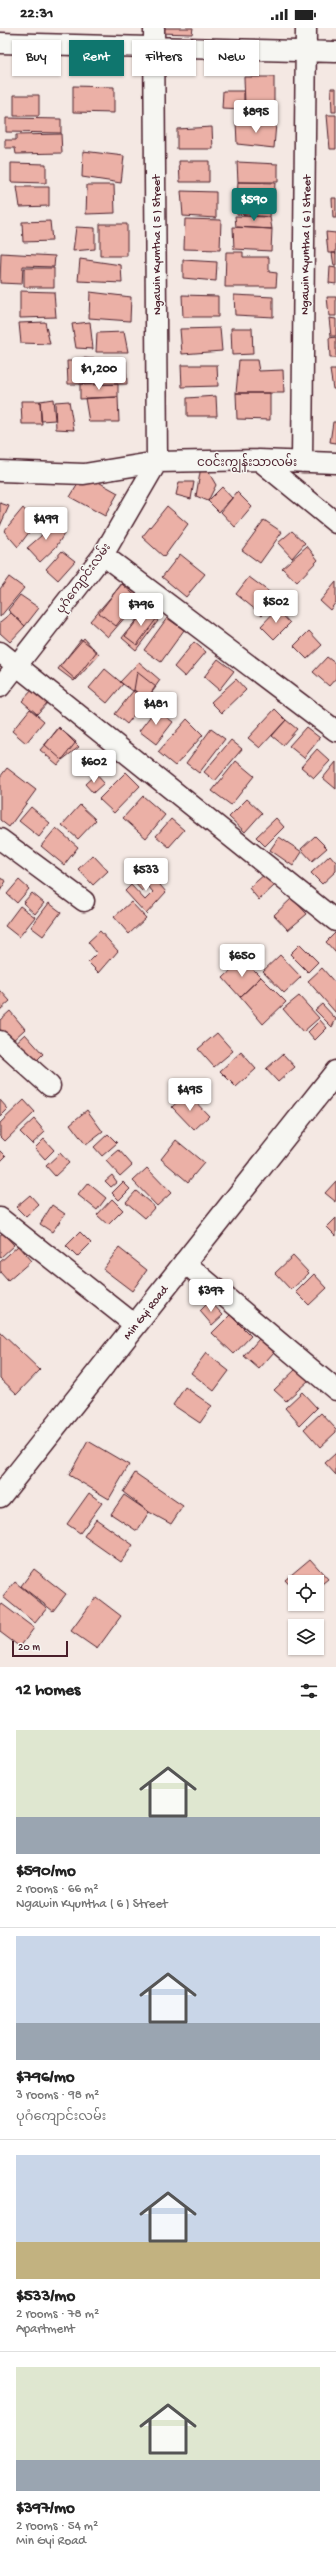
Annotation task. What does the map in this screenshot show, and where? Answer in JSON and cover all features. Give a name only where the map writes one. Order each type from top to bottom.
[{"type":"main road","name":"Min Gyi Road","points":[[0,1496],[336,1072]]},
{"type":"street","name":"Ngawin Kyuntha ( 5 ) Street","points":[[154,28],[154,40]]},
{"type":"street","name":"Ngawin Kyuntha ( 6 ) Street","points":[[302,462],[307,51],[306,28]]},
{"type":"street","points":[[0,43],[132,47]]},
{"type":"street","points":[[196,49],[336,52]]},
{"type":"street","name":"Ngawin Kyuntha ( 5 ) Street","points":[[154,76],[157,462]]},
{"type":"street","points":[[259,460],[336,522]]},
{"type":"street","name":"ငဝင်းကျွန်းသာလမ်း","points":[[0,471],[84,474],[157,462],[259,460],[336,463]]},
{"type":"street","name":"ပုဂံကျောင်းလမ်း","points":[[0,687],[103,555],[157,462]]},
{"type":"street","points":[[103,555],[336,731]]},
{"type":"street","points":[[0,652],[18,664],[336,921]]},
{"type":"street","points":[[0,839],[84,901]]},
{"type":"street","points":[[0,1041],[50,1086]]},
{"type":"street","points":[[0,1218],[135,1325]]},
{"type":"street","points":[[184,1262],[336,1390]]},
{"type":"building","points":[[160,28],[193,28],[192,34],[160,33]]},
{"type":"building","points":[[244,77],[274,77],[274,108],[245,106]]},
{"type":"building","points":[[73,86],[114,87],[114,113],[73,112]]},
{"type":"building","points":[[331,88],[336,88],[336,112],[332,112]]},
{"type":"building","points":[[223,91],[244,91],[244,110],[222,109]]},
{"type":"building","points":[[14,95],[39,95],[39,116],[14,116]]},
{"type":"building","points":[[327,115],[336,115],[336,149],[330,149]]},
{"type":"building","points":[[6,118],[61,119],[61,133],[6,132]]},
{"type":"building","points":[[236,121],[276,123],[274,148],[237,144]]},
{"type":"building","points":[[212,127],[213,149],[177,149],[177,129]]},
{"type":"building","points":[[61,134],[62,153],[16,154],[15,148],[5,148],[5,140],[16,140],[16,135]]},
{"type":"building","points":[[83,151],[124,156],[121,183],[82,177]]},
{"type":"building","points":[[179,161],[209,161],[209,182],[180,182]]},
{"type":"building","points":[[237,162],[278,164],[278,182],[238,182]]},
{"type":"building","points":[[11,163],[46,164],[46,183],[11,182]]},
{"type":"building","points":[[238,182],[275,183],[274,199],[237,198]]},
{"type":"building","points":[[87,185],[114,185],[115,213],[86,214]]},
{"type":"building","points":[[17,187],[49,187],[49,206],[20,207]]},
{"type":"building","points":[[181,191],[216,192],[216,218],[183,216]]},
{"type":"building","points":[[332,198],[336,198],[336,218],[333,218]]},
{"type":"building","points":[[236,201],[271,202],[270,217],[237,214]]},
{"type":"building","points":[[235,216],[270,217],[272,229],[236,227]]},
{"type":"building","points":[[185,219],[221,220],[220,250],[184,249]]},
{"type":"building","points":[[50,221],[52,241],[23,242],[22,222]]},
{"type":"building","points":[[100,224],[127,224],[127,256],[100,256]]},
{"type":"building","points":[[76,227],[95,228],[95,249],[73,251]]},
{"type":"building","points":[[233,227],[272,229],[271,251],[234,249]]},
{"type":"building","points":[[326,232],[336,233],[336,253],[328,253]]},
{"type":"building","points":[[226,252],[243,252],[243,257],[269,257],[269,272],[277,273],[276,287],[225,287]]},
{"type":"building","points":[[1,253],[55,256],[54,267],[23,266],[22,284],[0,283]]},
{"type":"building","points":[[332,253],[336,253],[336,266],[334,266]]},
{"type":"building","points":[[80,259],[121,265],[122,283],[78,281]]},
{"type":"building","points":[[183,260],[217,262],[216,281],[183,278]]},
{"type":"building","points":[[330,267],[336,268],[336,284],[329,283]]},
{"type":"building","points":[[24,268],[54,268],[54,287],[24,287]]},
{"type":"building","points":[[20,291],[54,292],[56,317],[20,318]]},
{"type":"building","points":[[90,292],[131,297],[130,321],[89,318]]},
{"type":"building","points":[[182,295],[218,296],[218,317],[183,317]]},
{"type":"building","points":[[234,295],[273,297],[273,317],[235,315]]},
{"type":"building","points":[[327,297],[336,297],[336,316],[329,316]]},
{"type":"building","points":[[329,318],[336,319],[336,336],[331,336]]},
{"type":"building","points":[[45,322],[50,344],[21,343],[19,323]]},
{"type":"building","points":[[90,322],[93,349],[76,348],[72,324]]},
{"type":"building","points":[[220,328],[222,351],[182,354],[180,329]]},
{"type":"building","points":[[231,328],[252,328],[253,354],[232,355]]},
{"type":"building","points":[[124,332],[128,352],[96,352],[97,333]]},
{"type":"building","points":[[336,337],[336,358],[330,358],[329,338]]},
{"type":"building","points":[[82,358],[126,361],[127,384],[84,385]]},
{"type":"building","points":[[239,360],[257,360],[259,371],[283,370],[284,393],[236,393]]},
{"type":"building","points":[[67,361],[80,361],[83,384],[68,384]]},
{"type":"building","points":[[181,365],[217,365],[218,386],[182,387]]},
{"type":"building","points":[[330,370],[336,370],[336,389],[333,389]]},
{"type":"building","points":[[80,384],[118,384],[118,397],[80,399]]},
{"type":"building","points":[[236,393],[270,393],[270,420],[237,419]]},
{"type":"building","points":[[216,396],[217,416],[187,416],[187,398]]},
{"type":"building","points":[[118,397],[119,422],[89,422],[85,398]]},
{"type":"building","points":[[53,399],[55,420],[41,421],[40,401]]},
{"type":"building","points":[[21,401],[40,401],[42,424],[22,424]]},
{"type":"building","points":[[69,401],[74,430],[56,429],[55,402]]},
{"type":"building","points":[[333,422],[336,422],[336,443],[330,442]]},
{"type":"building","points":[[202,461],[216,485],[208,501],[196,496]]},
{"type":"building","points":[[84,474],[118,493],[105,516],[70,497]]},
{"type":"building","points":[[179,482],[194,482],[191,499],[176,495]]},
{"type":"building","points":[[222,487],[232,498],[219,512],[208,501]]},
{"type":"building","points":[[237,492],[252,507],[235,527],[221,512]]},
{"type":"building","points":[[0,503],[9,506],[0,526]]},
{"type":"building","points":[[167,506],[188,524],[164,557],[142,537]]},
{"type":"building","points":[[23,508],[36,523],[18,547],[4,531]]},
{"type":"building","points":[[47,518],[64,534],[56,547],[40,562],[27,548],[41,536]]},
{"type":"building","points":[[264,520],[282,532],[260,563],[242,550]]},
{"type":"building","points":[[292,531],[305,543],[292,558],[278,543]]},
{"type":"building","points":[[307,546],[318,560],[297,582],[282,568]]},
{"type":"building","points":[[62,551],[75,561],[58,580],[46,569]]},
{"type":"building","points":[[180,554],[205,574],[186,597],[162,577]]},
{"type":"building","points":[[9,577],[24,588],[0,617],[0,589]]},
{"type":"building","points":[[249,577],[276,597],[262,615],[236,594]]},
{"type":"building","points":[[336,582],[336,602],[330,610],[320,601]]},
{"type":"building","points":[[122,583],[139,596],[116,626],[99,613]]},
{"type":"building","points":[[122,584],[140,600],[108,637],[90,621]]},
{"type":"building","points":[[20,595],[39,608],[25,626],[8,610]]},
{"type":"building","points":[[145,609],[158,621],[136,650],[122,638]]},
{"type":"building","points":[[146,609],[157,618],[137,645],[125,636]]},
{"type":"building","points":[[277,609],[290,623],[274,639],[261,626]]},
{"type":"building","points":[[11,613],[25,626],[10,642],[0,633],[0,622]]},
{"type":"building","points":[[167,618],[184,630],[161,662],[144,650]]},
{"type":"building","points":[[309,631],[322,645],[307,659],[294,646]]},
{"type":"building","points":[[84,638],[99,655],[76,680],[60,666]]},
{"type":"building","points":[[81,639],[97,651],[74,681],[58,669]]},
{"type":"building","points":[[194,642],[206,652],[185,677],[174,667]]},
{"type":"building","points":[[327,657],[336,664],[336,678],[329,686],[313,672]]},
{"type":"building","points":[[218,659],[234,671],[219,690],[204,677]]},
{"type":"building","points":[[139,662],[160,680],[146,700],[120,682]]},
{"type":"building","points":[[105,669],[123,684],[107,703],[89,688]]},
{"type":"building","points":[[137,672],[156,687],[146,700],[134,690]]},
{"type":"building","points":[[236,679],[246,690],[222,713],[211,702]]},
{"type":"building","points":[[34,688],[49,701],[37,714],[22,701]]},
{"type":"building","points":[[134,690],[146,700],[127,724],[115,714]]},
{"type":"building","points":[[30,709],[44,721],[26,743],[12,731]]},
{"type":"building","points":[[156,709],[173,722],[156,744],[139,731]]},
{"type":"building","points":[[275,709],[286,720],[260,748],[248,738]]},
{"type":"building","points":[[187,719],[203,735],[175,766],[158,752]]},
{"type":"building","points":[[286,720],[297,729],[283,745],[272,736]]},
{"type":"building","points":[[59,727],[79,747],[62,760],[45,745]]},
{"type":"building","points":[[306,727],[320,738],[304,758],[289,746]]},
{"type":"building","points":[[59,728],[76,742],[58,765],[40,750]]},
{"type":"building","points":[[211,729],[225,739],[199,773],[186,763]]},
{"type":"building","points":[[231,740],[242,749],[215,781],[204,772]]},
{"type":"building","points":[[317,749],[330,761],[314,778],[301,767]]},
{"type":"building","points":[[236,761],[254,776],[231,805],[212,791]]},
{"type":"building","points":[[336,762],[336,789],[323,778]]},
{"type":"building","points":[[7,768],[36,790],[9,827],[0,820],[0,777]]},
{"type":"building","points":[[126,772],[140,786],[114,813],[99,799]]},
{"type":"building","points":[[96,774],[104,783],[93,793],[85,784]]},
{"type":"building","points":[[143,796],[165,815],[146,838],[123,818]]},
{"type":"building","points":[[247,799],[262,813],[245,832],[229,817]]},
{"type":"building","points":[[80,805],[96,820],[78,839],[62,825]]},
{"type":"building","points":[[31,807],[50,823],[39,837],[19,821]]},
{"type":"building","points":[[276,818],[284,827],[265,846],[256,837]]},
{"type":"building","points":[[171,819],[184,830],[169,847],[156,836]]},
{"type":"building","points":[[56,828],[78,847],[64,865],[41,846]]},
{"type":"building","points":[[315,836],[327,848],[312,861],[301,849]]},
{"type":"building","points":[[279,837],[302,852],[293,866],[270,850]]},
{"type":"building","points":[[93,855],[108,871],[93,885],[78,869]]},
{"type":"building","points":[[330,855],[336,862],[336,871],[322,884],[311,873]]},
{"type":"building","points":[[144,871],[148,875],[150,873],[166,892],[146,914],[125,891],[131,885],[145,900],[153,892],[148,886],[142,891],[133,881]]},
{"type":"building","points":[[265,874],[275,885],[259,900],[249,888]]},
{"type":"building","points":[[0,878],[6,881],[0,891]]},
{"type":"building","points":[[19,880],[29,889],[17,903],[7,894]]},
{"type":"building","points":[[32,893],[44,903],[35,914],[23,903]]},
{"type":"building","points":[[292,898],[307,914],[288,930],[274,915]]},
{"type":"building","points":[[131,902],[146,918],[129,934],[114,917]]},
{"type":"building","points":[[49,903],[61,912],[43,936],[31,927]]},
{"type":"building","points":[[20,906],[35,917],[19,937],[5,926]]},
{"type":"building","points":[[100,931],[118,951],[99,973],[88,962],[97,953],[88,942]]},
{"type":"building","points":[[336,932],[336,953],[326,942]]},
{"type":"building","points":[[300,944],[318,962],[308,972],[290,954]]},
{"type":"building","points":[[280,955],[301,977],[284,993],[263,971]]},
{"type":"building","points":[[243,959],[261,977],[240,997],[223,978]]},
{"type":"building","points":[[322,968],[336,984],[336,1013],[308,981]]},
{"type":"building","points":[[261,977],[286,1002],[263,1024],[240,997]]},
{"type":"building","points":[[0,990],[10,1001],[0,1010]]},
{"type":"building","points":[[299,996],[319,1018],[303,1032],[283,1009]]},
{"type":"building","points":[[322,1004],[336,1019],[332,1027],[315,1010]]},
{"type":"building","points":[[10,1011],[25,1029],[11,1042],[0,1030],[0,1020]]},
{"type":"building","points":[[320,1020],[327,1028],[315,1040],[308,1032]]},
{"type":"building","points":[[217,1033],[233,1051],[214,1067],[198,1049]]},
{"type":"building","points":[[25,1034],[43,1054],[30,1067],[11,1047]]},
{"type":"building","points":[[241,1052],[256,1069],[236,1087],[220,1071]]},
{"type":"building","points":[[283,1054],[295,1067],[278,1082],[266,1069]]},
{"type":"building","points":[[187,1093],[209,1116],[194,1130],[172,1107]]},
{"type":"building","points":[[0,1100],[8,1109],[0,1117]]},
{"type":"building","points":[[24,1100],[35,1112],[5,1141],[0,1136],[0,1123]]},
{"type":"building","points":[[87,1110],[103,1132],[86,1145],[70,1124]]},
{"type":"building","points":[[34,1119],[45,1132],[32,1144],[20,1132]]},
{"type":"building","points":[[108,1134],[117,1143],[102,1156],[94,1147]]},
{"type":"building","points":[[44,1139],[54,1150],[45,1159],[35,1148]]},
{"type":"building","points":[[176,1140],[204,1163],[188,1182],[161,1159]]},
{"type":"building","points":[[0,1150],[6,1156],[0,1162]]},
{"type":"building","points":[[119,1150],[132,1165],[120,1176],[106,1161]]},
{"type":"building","points":[[60,1153],[69,1163],[55,1176],[46,1166]]},
{"type":"building","points":[[147,1168],[171,1193],[157,1206],[133,1181]]},
{"type":"building","points":[[112,1175],[117,1182],[111,1187],[105,1181]]},
{"type":"building","points":[[336,1181],[336,1202],[325,1193]]},
{"type":"building","points":[[123,1182],[130,1189],[119,1200],[112,1193]]},
{"type":"building","points":[[88,1183],[106,1198],[97,1210],[78,1195]]},
{"type":"building","points":[[136,1191],[155,1207],[145,1218],[126,1202]]},
{"type":"building","points":[[30,1195],[39,1205],[26,1217],[16,1207]]},
{"type":"building","points":[[112,1199],[123,1210],[108,1225],[97,1215]]},
{"type":"building","points":[[52,1205],[65,1214],[52,1232],[40,1224]]},
{"type":"building","points":[[336,1218],[336,1236],[327,1227]]},
{"type":"building","points":[[80,1232],[91,1243],[77,1257],[66,1246]]},
{"type":"building","points":[[3,1233],[14,1245],[0,1258],[0,1235]]},
{"type":"building","points":[[18,1246],[31,1261],[8,1281],[0,1272],[0,1262]]},
{"type":"building","points":[[119,1248],[147,1270],[132,1291],[103,1269]]},
{"type":"building","points":[[293,1256],[309,1273],[291,1290],[275,1273]]},
{"type":"building","points":[[314,1274],[327,1288],[309,1305],[296,1292]]},
{"type":"building","points":[[210,1301],[223,1315],[212,1325],[200,1311]]},
{"type":"building","points":[[230,1315],[251,1336],[234,1354],[212,1333]]},
{"type":"building","points":[[0,1332],[40,1370],[17,1394],[0,1378]]},
{"type":"building","points":[[259,1339],[274,1352],[259,1369],[244,1356]]},
{"type":"building","points":[[206,1353],[229,1371],[214,1391],[191,1373]]},
{"type":"building","points":[[297,1368],[309,1380],[286,1401],[274,1390]]},
{"type":"building","points":[[185,1387],[212,1406],[200,1423],[173,1405]]},
{"type":"building","points":[[302,1392],[317,1408],[300,1425],[285,1408]]},
{"type":"building","points":[[321,1413],[336,1429],[336,1432],[320,1447],[304,1429]]},
{"type":"building","points":[[88,1441],[129,1465],[109,1499],[69,1475]]},
{"type":"building","points":[[336,1453],[336,1475],[325,1463]]},
{"type":"building","points":[[135,1473],[183,1506],[171,1524],[149,1512],[123,1492]]},
{"type":"building","points":[[89,1493],[102,1503],[80,1533],[67,1524]]},
{"type":"building","points":[[124,1495],[149,1512],[137,1531],[111,1514]]},
{"type":"building","points":[[96,1519],[133,1545],[121,1562],[84,1536]]},
{"type":"building","points":[[310,1559],[328,1579],[324,1582],[324,1575],[291,1575]]},
{"type":"building","points":[[34,1569],[66,1594],[53,1611],[21,1586]]},
{"type":"building","points":[[15,1582],[47,1608],[35,1623],[3,1597]]},
{"type":"building","points":[[96,1597],[121,1616],[97,1649],[71,1631]]},
{"type":"building","points":[[2,1604],[34,1628],[20,1647],[0,1632],[0,1607]]}]
